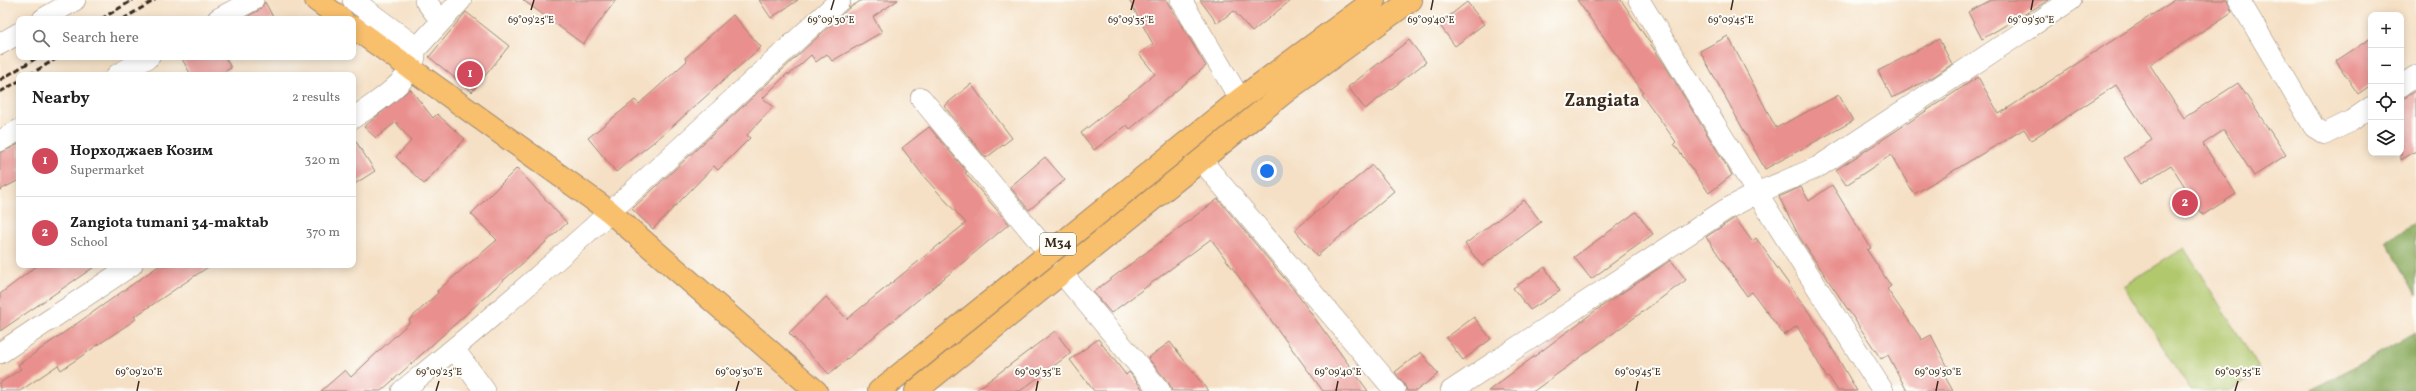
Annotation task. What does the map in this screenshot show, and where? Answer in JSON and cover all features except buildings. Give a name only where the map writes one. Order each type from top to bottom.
[{"type":"main road","points":[[316,0],[338,16]]},
{"type":"main road","name":"M34","points":[[879,391],[1048,252],[1240,99],[1374,0]]},
{"type":"main road","name":"M34","points":[[916,391],[1061,272],[1289,89],[1411,0]]},
{"type":"main road","points":[[356,29],[414,60],[609,211],[816,391]]},
{"type":"street","points":[[48,16],[75,0]]},
{"type":"street","points":[[224,16],[253,0]]},
{"type":"street","points":[[353,0],[412,44],[414,60]]},
{"type":"street","points":[[425,0],[441,22]]},
{"type":"street","points":[[356,116],[378,102],[414,60],[441,22],[461,0]]},
{"type":"street","points":[[402,391],[454,349],[609,211],[840,0]]},
{"type":"street","points":[[1181,0],[1240,99]]},
{"type":"street","points":[[1639,0],[1757,193],[1883,391]]},
{"type":"street","points":[[1451,391],[1725,210],[1757,193],[1818,167],[2071,0]]},
{"type":"street","points":[[2239,0],[2314,127],[2325,134],[2351,121],[2368,109]]},
{"type":"street","points":[[0,44],[16,35]]},
{"type":"street","points":[[122,72],[144,60]]},
{"type":"street","points":[[2404,84],[2416,76]]},
{"type":"street","points":[[921,98],[1048,252]]},
{"type":"street","points":[[0,141],[16,132]]},
{"type":"street","points":[[1201,160],[1395,391]]},
{"type":"street","points":[[0,353],[128,268]]},
{"type":"street","points":[[1061,272],[1160,391]]},
{"type":"street","points":[[454,349],[485,391]]},
{"type":"green space","points":[[2416,221],[2416,295],[2387,241]]},
{"type":"green space","points":[[2184,248],[2261,371],[2229,391],[2191,391],[2124,286]]},
{"type":"green space","points":[[2416,333],[2416,391],[2310,391]]},
{"type":"railway","points":[[106,16],[133,0]]},
{"type":"railway","points":[[128,16],[155,0]]},
{"type":"railway","points":[[0,80],[33,60]]},
{"type":"railway","points":[[34,72],[54,60]]},
{"type":"railway","points":[[0,92],[16,83]]},
{"type":"place","name":"Норходжаев Козим","points":[[470,74]]},
{"type":"place","name":"Zangiota tumani 34-maktab","points":[[2185,203]]},
{"type":"district","name":"Zangiata","points":[[1602,101]]}]
